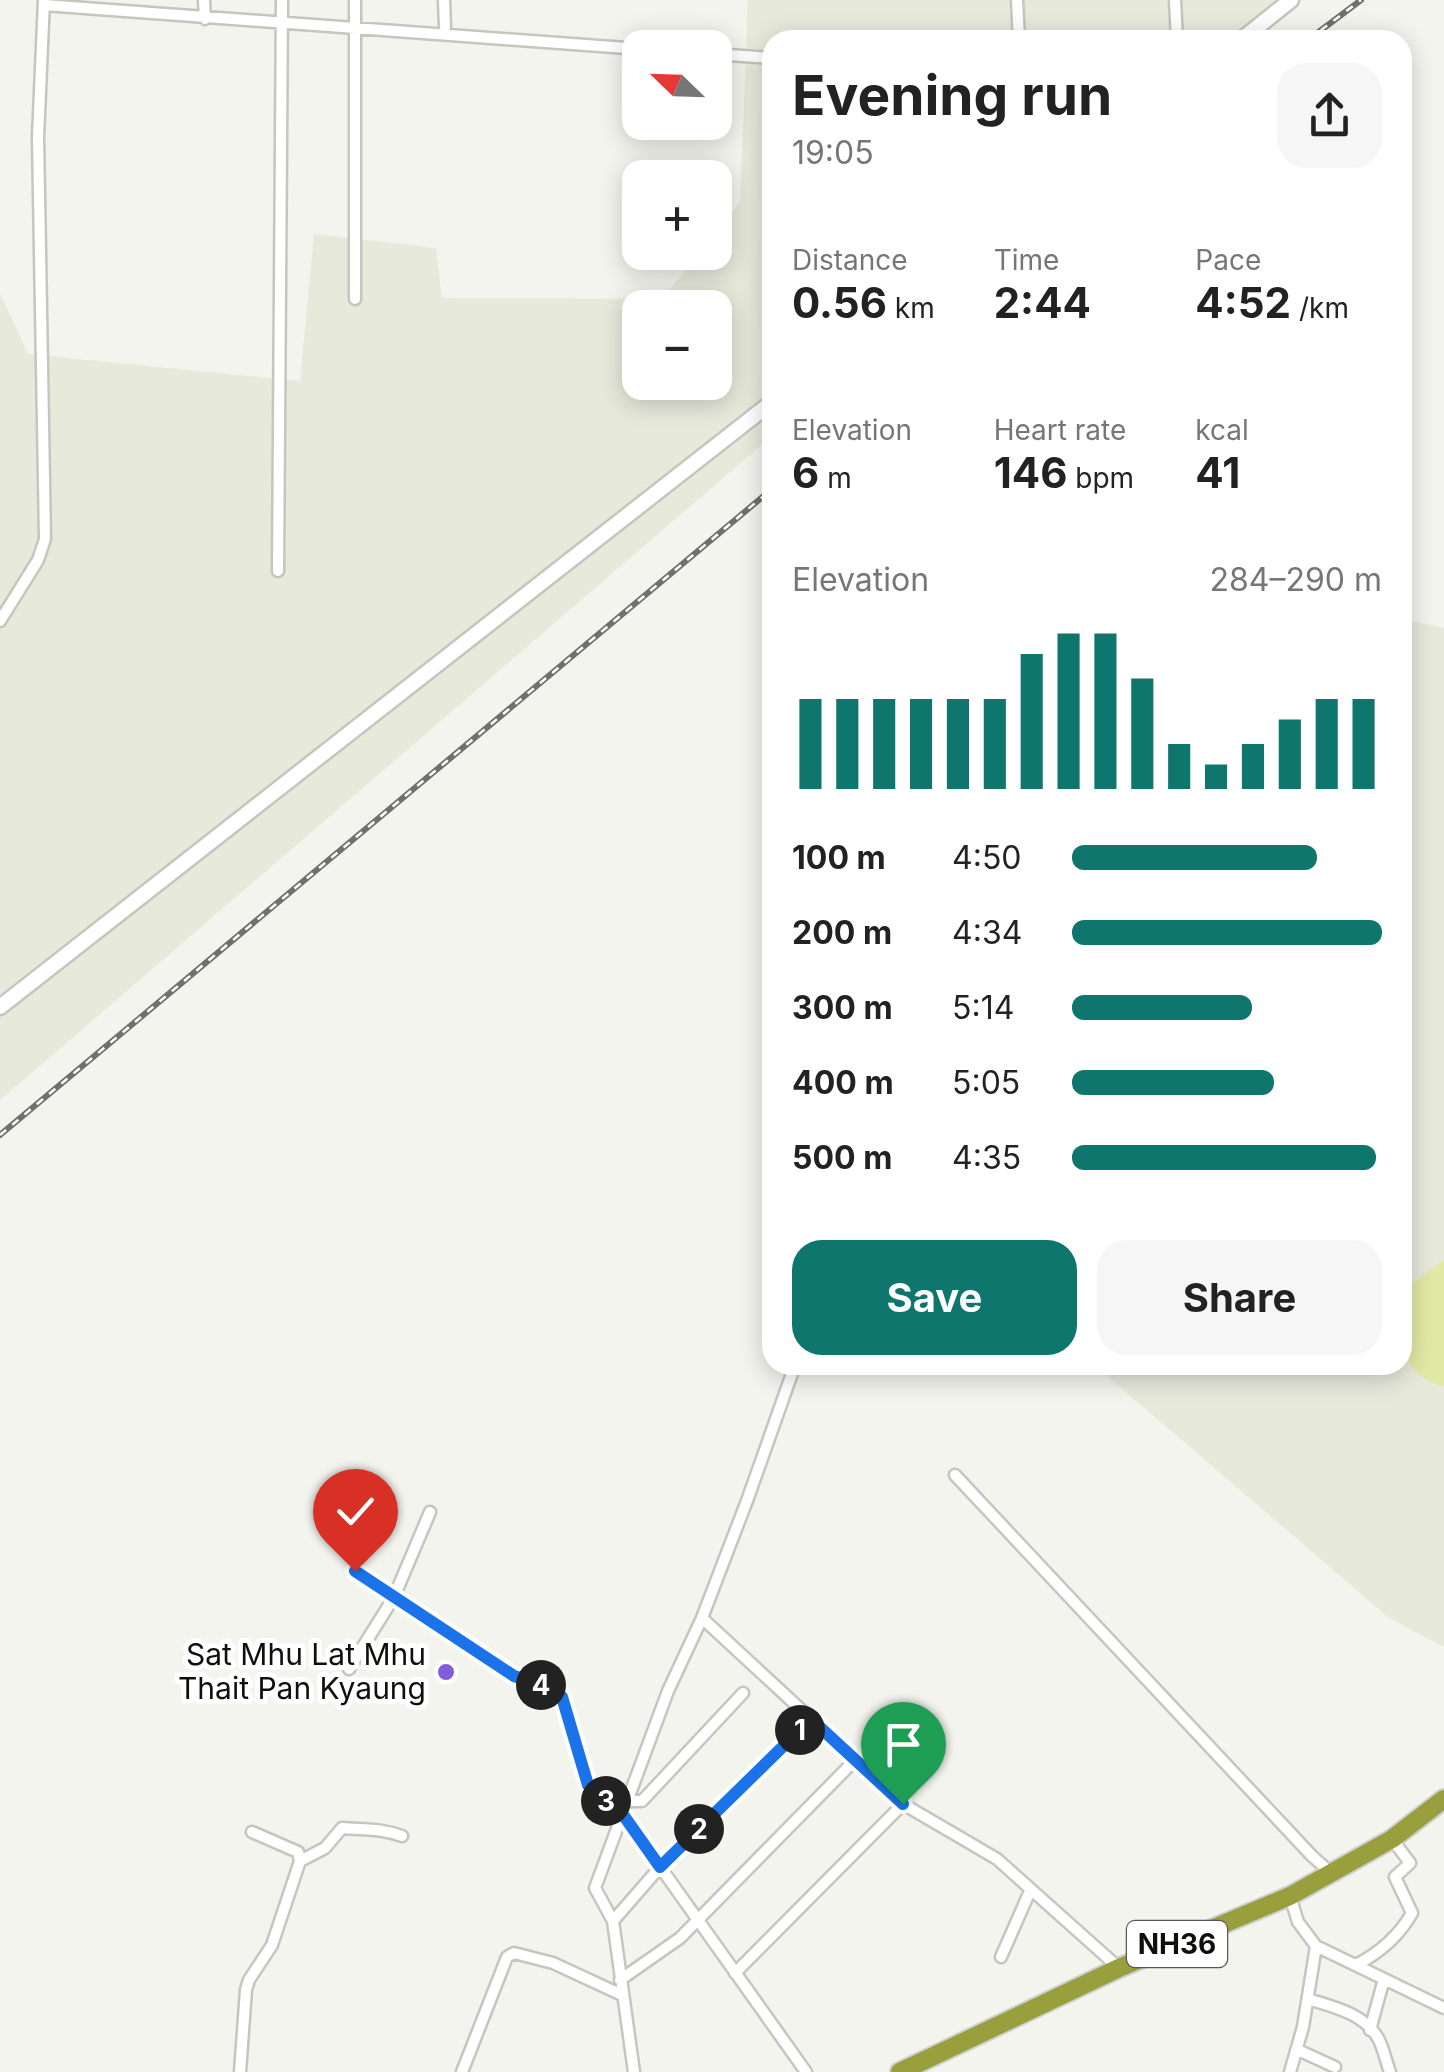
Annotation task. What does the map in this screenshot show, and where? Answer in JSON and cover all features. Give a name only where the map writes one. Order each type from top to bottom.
[{"type":"highway","name":"NH36","points":[[900,2072],[1119,1968],[1290,1896],[1392,1839],[1444,1799]]},
{"type":"street","points":[[204,0],[204,18]]},
{"type":"street","points":[[278,572],[282,0]]},
{"type":"street","points":[[354,299],[355,0]]},
{"type":"street","points":[[444,0],[445,28]]},
{"type":"street","points":[[1017,0],[1018,30]]},
{"type":"street","points":[[1176,0],[1177,30]]},
{"type":"street","points":[[1253,30],[1291,0]]},
{"type":"street","points":[[0,622],[38,560],[45,538],[38,137],[44,3],[282,25],[622,48]]},
{"type":"street","points":[[732,55],[762,57]]},
{"type":"street","points":[[0,1007],[762,410]]},
{"type":"street","points":[[634,2072],[613,1922],[595,1888],[668,1691],[702,1618],[791,1375]]},
{"type":"street","points":[[954,1475],[1331,1873]]},
{"type":"street","points":[[349,1669],[394,1597],[430,1512]]},
{"type":"street","points":[[355,1571],[514,1676],[552,1689],[562,1697],[588,1785],[624,1816],[806,2072]]},
{"type":"street","points":[[702,1618],[903,1804],[997,1859],[1119,1968]]},
{"type":"street","points":[[626,1801],[642,1801],[742,1693]]},
{"type":"street","points":[[613,1922],[660,1867],[811,1719]]},
{"type":"street","points":[[620,1980],[680,1938],[855,1760]]},
{"type":"street","points":[[736,1973],[903,1804]]},
{"type":"street","points":[[300,1861],[325,1848],[342,1828],[371,1827],[402,1836]]},
{"type":"street","points":[[240,2072],[246,1990],[272,1945],[300,1861],[298,1852],[252,1832]]},
{"type":"street","points":[[1356,1965],[1374,1956],[1412,1913],[1395,1877],[1410,1864],[1392,1839]]},
{"type":"street","points":[[1001,1958],[1030,1891]]},
{"type":"street","points":[[1290,1896],[1298,1922],[1316,1946],[1444,2008]]},
{"type":"street","points":[[1290,2072],[1298,2050],[1316,1946]]},
{"type":"street","points":[[462,2072],[507,1958],[514,1954],[552,1963],[622,1995]]},
{"type":"street","points":[[1370,2030],[1384,1979]]},
{"type":"street","points":[[1308,2000],[1344,2010],[1363,2022],[1378,2038],[1390,2072]]},
{"type":"street","points":[[1298,2050],[1335,2067]]},
{"type":"shaded area","points":[[748,0],[1279,0],[1244,30],[762,30],[762,445],[0,1100],[0,293],[28,354],[300,381],[314,234],[436,248],[442,298],[622,299],[622,400],[732,400],[732,290],[669,290],[686,270],[732,270],[732,212],[740,202]]},
{"type":"shaded area","points":[[1412,621],[1444,628],[1444,1647],[1389,1618],[1107,1376],[1412,1375]]},
{"type":"green space","points":[[1444,1260],[1444,1386],[1428,1380],[1412,1365],[1412,1284]]},
{"type":"railway","points":[[1321,30],[1361,0]]},
{"type":"railway","points":[[0,1135],[762,497]]},
{"type":"place","name":"Sat Mhu Lat Mhu Thait Pan Kyaung","points":[[446,1672]]},
{"type":"route","points":[[355,1571],[514,1676],[552,1689],[562,1697],[588,1785],[624,1816],[660,1867],[811,1719],[903,1804]]}]
